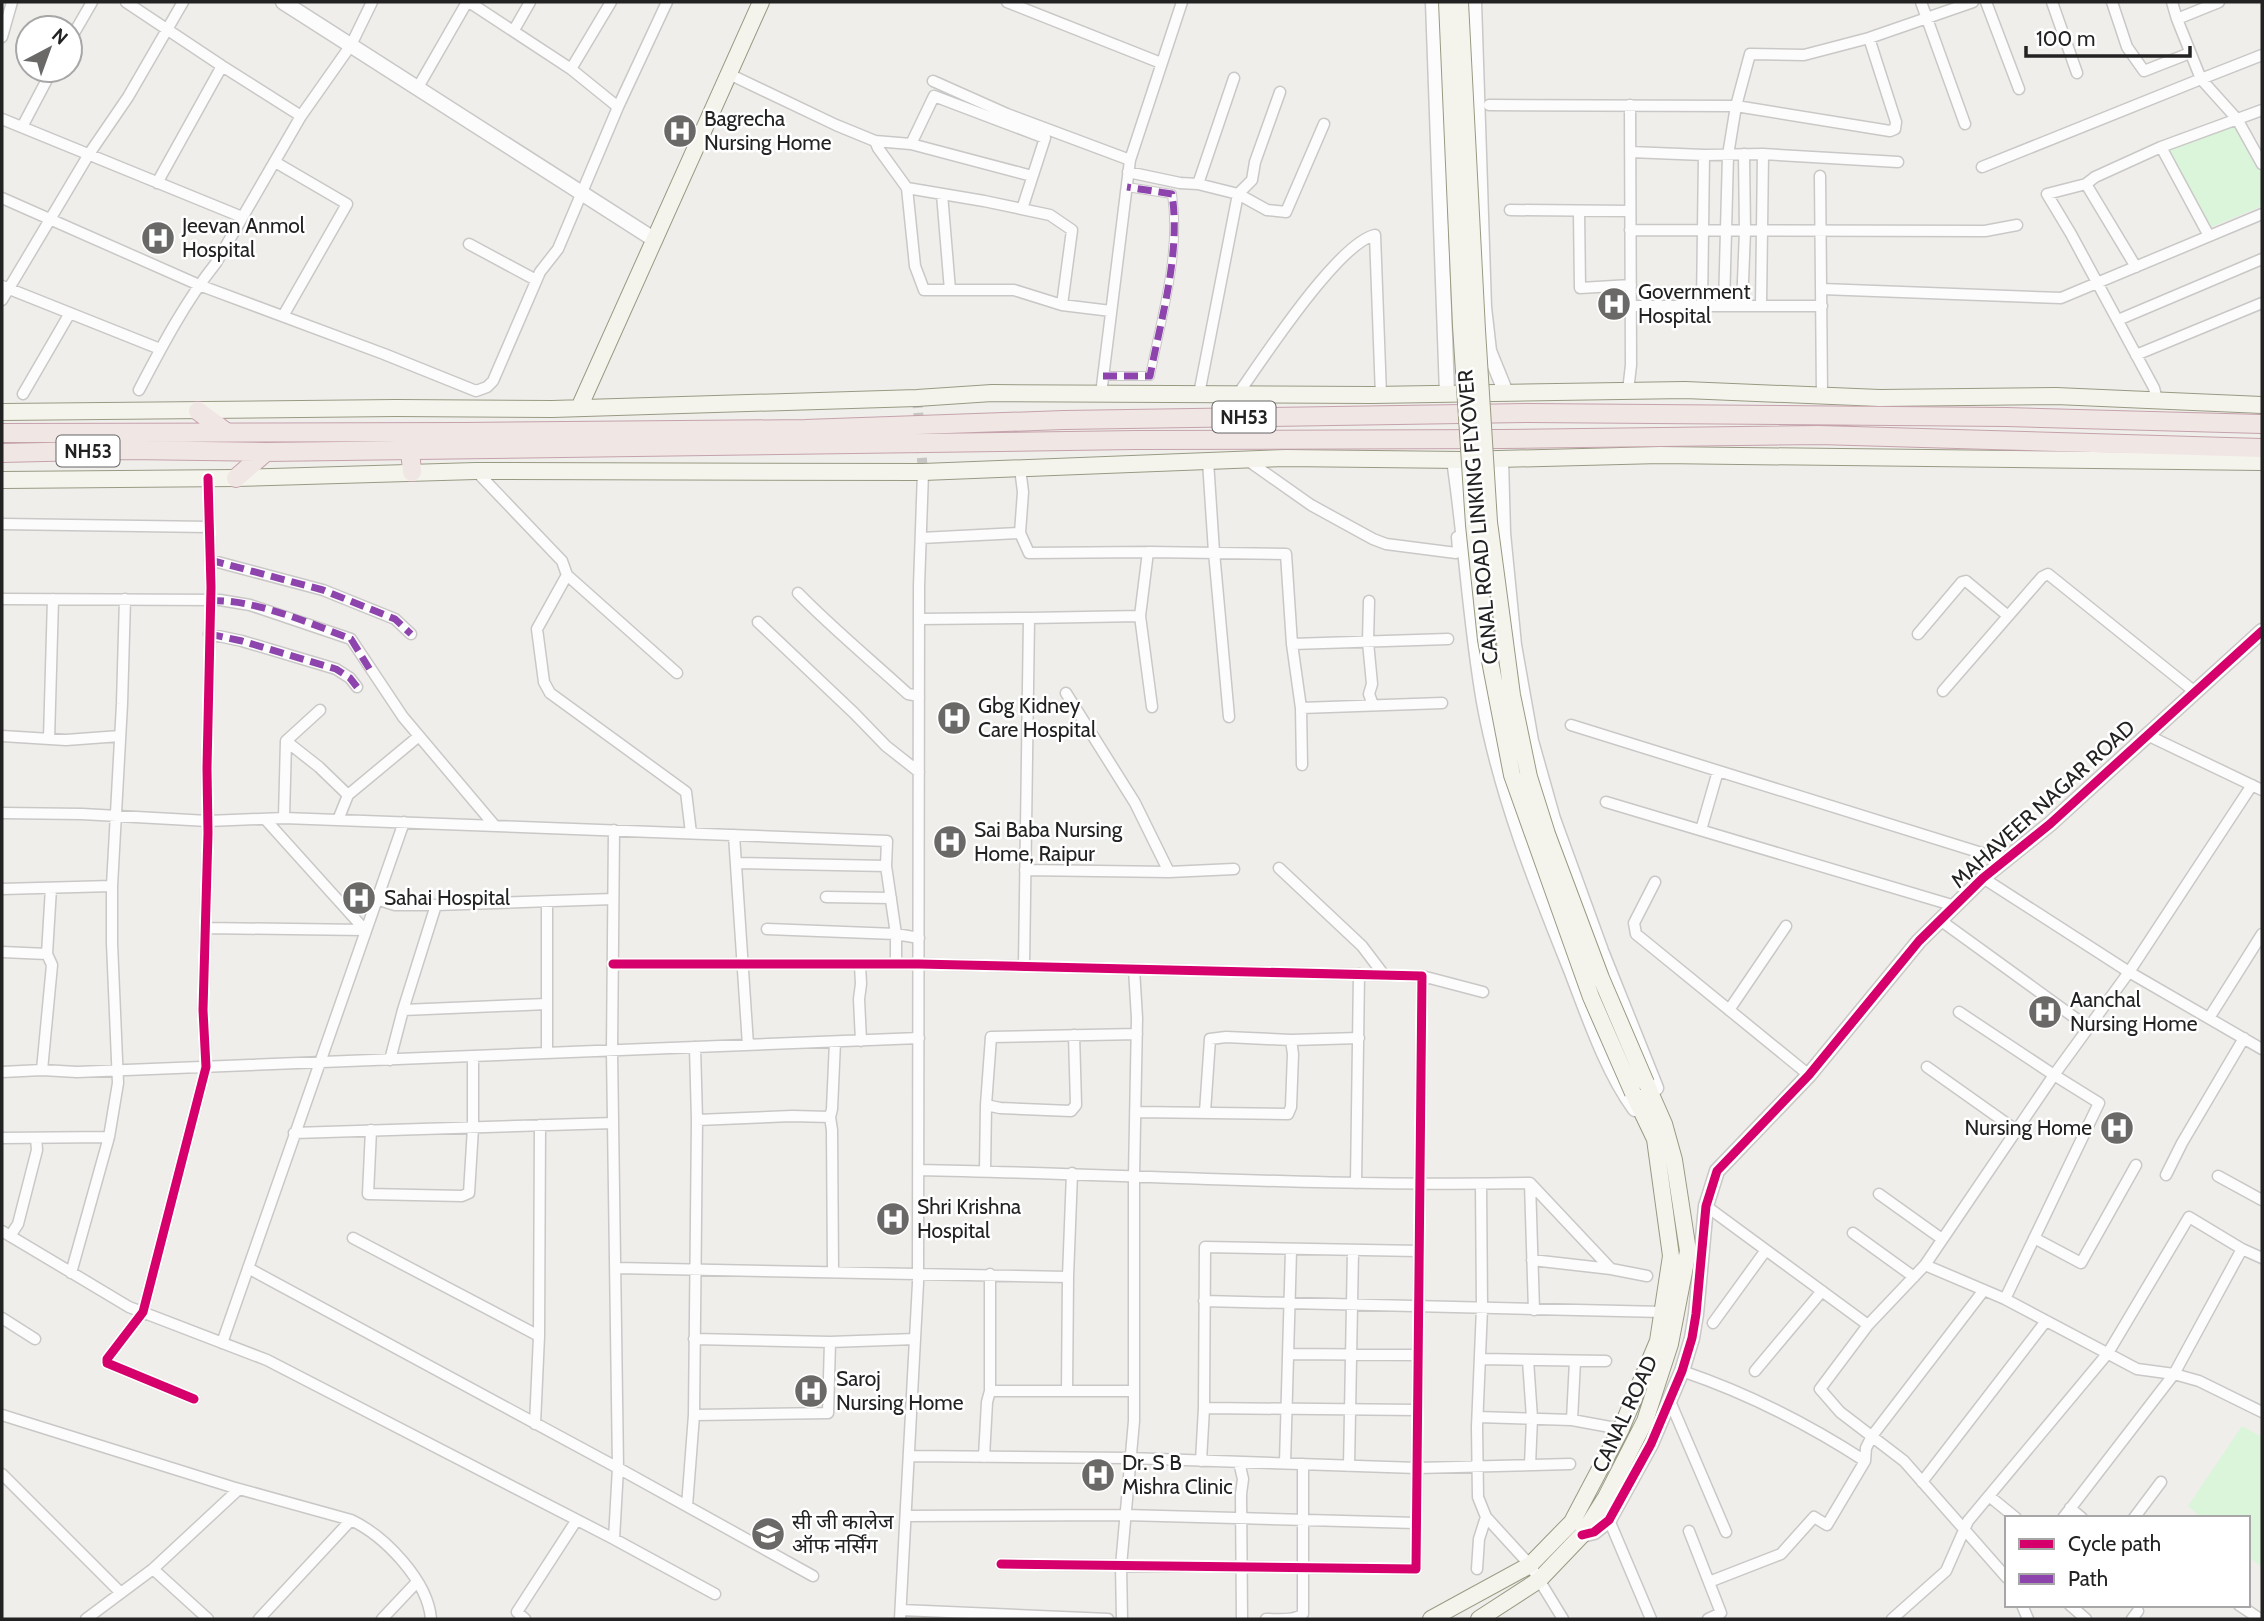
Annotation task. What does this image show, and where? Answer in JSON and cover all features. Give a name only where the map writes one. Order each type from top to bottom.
[{"type":"highway","points":[[198,411],[226,432]]},
{"type":"highway","name":"NH53","points":[[2,433],[805,429],[1065,420],[1528,413],[2006,417],[2262,424]]},
{"type":"highway","name":"NH53","points":[[2,453],[1819,435],[2262,448]]},
{"type":"highway","points":[[410,449],[412,472]]},
{"type":"highway","points":[[236,478],[266,452]]},
{"type":"main road","name":"CANAL ROAD LINKING FLYOVER","points":[[1447,2],[1461,326],[1474,524],[1486,640],[1512,775],[1591,997],[1640,1088]]},
{"type":"main road","name":"CANAL ROAD LINKING FLYOVER","points":[[1460,2],[1488,509],[1512,695],[1530,777],[1547,834],[1640,1088],[1657,1127]]},
{"type":"main road","points":[[579,408],[729,74],[755,4]]},
{"type":"main road","points":[[2,412],[579,408],[917,398],[992,393],[1381,394],[1685,390],[1880,398],[2056,396],[2262,405]]},
{"type":"main road","points":[[2,480],[236,478],[476,471],[923,472],[1286,458],[1454,460],[1660,455],[2262,462]]},
{"type":"main road","name":"CANAL ROAD","points":[[1431,1619],[1530,1565],[1573,1522],[1621,1429],[1658,1342],[1671,1256],[1655,1139],[1657,1127]]},
{"type":"main road","name":"CANAL ROAD","points":[[1479,1619],[1539,1580],[1582,1535],[1606,1497],[1645,1421],[1671,1344],[1688,1251],[1674,1160],[1657,1127]]},
{"type":"street","points":[[2,37],[12,2]]},
{"type":"street","points":[[126,2],[301,116]]},
{"type":"street","points":[[2,300],[6,288],[51,220],[89,154],[128,97],[183,2]]},
{"type":"street","points":[[283,2],[655,240]]},
{"type":"street","points":[[139,390],[160,349],[216,262],[301,116],[351,45],[372,2]]},
{"type":"street","points":[[417,89],[468,2],[571,69],[618,107]]},
{"type":"street","points":[[514,30],[530,2]]},
{"type":"street","points":[[571,69],[611,2]]},
{"type":"street","points":[[2,198],[199,285],[477,391],[487,387],[493,380],[536,280],[558,249],[618,107],[667,2]]},
{"type":"street","points":[[1007,2],[1161,63]]},
{"type":"street","points":[[1101,394],[1129,166],[1182,2]]},
{"type":"street","points":[[1433,2],[1447,393]]},
{"type":"street","points":[[1474,2],[1484,307],[1489,351],[1506,393]]},
{"type":"street","points":[[1921,2],[1965,124]]},
{"type":"street","points":[[1724,306],[1728,155],[1736,106],[1750,54],[1804,55],[1869,38],[1973,2]]},
{"type":"street","points":[[1986,2],[2019,89]]},
{"type":"street","points":[[2052,2],[2077,73]]},
{"type":"street","points":[[2112,2],[2127,47],[2144,71],[2190,53]]},
{"type":"street","points":[[2172,2],[2201,79],[2237,119],[2262,164]]},
{"type":"street","points":[[2177,19],[2219,2]]},
{"type":"street","points":[[1489,106],[1736,106],[1890,131],[1895,129],[1896,122],[1869,38]]},
{"type":"street","points":[[1982,167],[2262,55]]},
{"type":"street","points":[[157,183],[222,66]]},
{"type":"street","points":[[729,74],[875,141],[911,144],[1032,176]]},
{"type":"street","points":[[1198,184],[1234,78]]},
{"type":"street","points":[[933,81],[1129,166],[1180,183],[1198,184],[1238,194],[1267,210],[1286,212],[1324,124]]},
{"type":"street","points":[[22,127],[45,84]]},
{"type":"street","points":[[1199,394],[1238,194],[1252,180],[1255,162],[1280,92]]},
{"type":"street","points":[[911,144],[934,96],[1045,138],[1022,209]]},
{"type":"street","points":[[1628,391],[1631,365],[1630,104]]},
{"type":"street","points":[[2157,400],[2154,388],[2118,320],[2047,194],[2086,184],[2095,177],[2161,147],[2262,110]]},
{"type":"street","points":[[2,119],[242,217]]},
{"type":"street","points":[[875,141],[907,188],[915,266],[924,290],[1014,290],[1062,305],[1111,311]]},
{"type":"street","points":[[2161,147],[2209,236]]},
{"type":"street","points":[[1630,152],[1763,154],[1898,162]]},
{"type":"street","points":[[1742,306],[1744,154]]},
{"type":"street","points":[[1760,305],[1763,154]]},
{"type":"street","points":[[1702,306],[1703,155]]},
{"type":"street","points":[[275,162],[347,204],[283,316]]},
{"type":"street","points":[[1820,176],[1822,395]]},
{"type":"street","points":[[2086,184],[2136,267]]},
{"type":"street","points":[[1103,376],[1150,376],[1172,257],[1175,210],[1172,194],[1127,187]]},
{"type":"street","points":[[907,188],[1050,215],[1072,230],[1062,305]]},
{"type":"street","points":[[942,194],[950,290]]},
{"type":"street","points":[[1510,210],[1630,211]]},
{"type":"street","points":[[1579,212],[1580,288],[1631,285]]},
{"type":"street","points":[[1822,289],[2061,298],[2262,214]]},
{"type":"street","points":[[1630,230],[1985,231],[2017,225]]},
{"type":"street","points":[[1238,394],[1306,299],[1346,255],[1366,237],[1375,235],[1381,394]]},
{"type":"street","points":[[469,244],[536,280]]},
{"type":"street","points":[[2118,320],[2262,259]]},
{"type":"street","points":[[6,288],[160,349]]},
{"type":"street","points":[[2136,355],[2262,303]]},
{"type":"street","points":[[1631,306],[1822,306]]},
{"type":"street","points":[[23,394],[70,313]]},
{"type":"street","points":[[1501,459],[1503,533],[1514,645],[1531,741],[1553,819],[1601,951],[1656,1086],[1657,1127]]},
{"type":"street","points":[[1247,460],[1311,505],[1386,544],[1456,553],[1462,513]]},
{"type":"street","points":[[1454,460],[1485,704],[1509,803],[1548,914],[1586,1010],[1623,1092],[1657,1127]]},
{"type":"street","points":[[1208,461],[1229,717]]},
{"type":"street","points":[[1020,468],[1023,492],[1020,533],[1029,553],[1148,551],[1286,554],[1292,644],[1301,708],[1302,765]]},
{"type":"street","points":[[476,471],[562,561],[567,575],[677,673]]},
{"type":"street","points":[[923,472],[919,619],[918,1272],[901,1614],[1108,1619]]},
{"type":"street","points":[[194,1399],[107,1363],[107,1359],[143,1312],[206,1067],[203,1010],[208,821],[208,478]]},
{"type":"street","points":[[2,524],[209,527]]},
{"type":"street","points":[[920,538],[1020,533]]},
{"type":"street","points":[[1148,551],[1140,616],[1152,707]]},
{"type":"street","points":[[210,560],[323,590],[395,619],[411,634]]},
{"type":"street","points":[[1943,691],[2042,577],[2048,574],[2195,692]]},
{"type":"street","points":[[567,575],[537,629],[544,682],[551,693],[686,792],[691,834]]},
{"type":"street","points":[[1918,634],[1962,582],[1966,581],[2008,616]]},
{"type":"street","points":[[798,593],[825,621],[839,630],[908,694],[919,696]]},
{"type":"street","points":[[2,598],[220,600],[250,606],[351,639],[403,717],[495,826]]},
{"type":"street","points":[[49,739],[53,599]]},
{"type":"street","points":[[71,1273],[109,1137],[118,1083],[112,886],[125,599]]},
{"type":"street","points":[[1369,601],[1368,642],[1372,684],[1369,694],[1373,705]]},
{"type":"street","points":[[919,619],[1140,616]]},
{"type":"street","points":[[1024,966],[1029,618]]},
{"type":"street","points":[[758,622],[855,713],[886,746],[919,772]]},
{"type":"street","name":"MAHAVEER NAGAR ROAD","points":[[1706,1206],[1717,1171],[1809,1076],[1940,920],[1983,878],[2050,824],[2262,631]]},
{"type":"street","points":[[209,634],[336,669],[350,678],[357,687]]},
{"type":"street","points":[[1292,644],[1448,639]]},
{"type":"street","points":[[1066,693],[1135,803],[1170,872]]},
{"type":"street","points":[[1301,708],[1443,703]]},
{"type":"street","points":[[284,818],[286,741],[320,710]]},
{"type":"street","points":[[1571,725],[2004,860]]},
{"type":"street","points":[[2005,1576],[1904,1461],[1840,1412],[1820,1389],[1868,1325],[1925,1265],[2054,1075],[2257,787],[2147,735]]},
{"type":"street","points":[[2,736],[49,739],[120,736]]},
{"type":"street","points":[[338,820],[348,795],[419,736]]},
{"type":"street","points":[[286,741],[319,766],[348,795]]},
{"type":"street","points":[[1701,830],[1718,771]]},
{"type":"street","points":[[1606,802],[1955,906]]},
{"type":"street","points":[[2,813],[208,821],[284,818],[887,841],[886,866],[896,964]]},
{"type":"street","points":[[265,819],[365,930]]},
{"type":"street","points":[[222,1343],[404,822]]},
{"type":"street","points":[[614,831],[612,1051],[618,1468],[614,1539]]},
{"type":"street","points":[[734,835],[748,1045]]},
{"type":"street","points":[[736,863],[886,866]]},
{"type":"street","points":[[1279,868],[1362,946],[1384,975]]},
{"type":"street","points":[[1025,870],[1170,872],[1234,869]]},
{"type":"street","points":[[1983,878],[2129,972],[2262,1049]]},
{"type":"street","points":[[1655,882],[1634,923],[1636,934],[1809,1076]]},
{"type":"street","points":[[2,889],[112,886]]},
{"type":"street","points":[[42,1069],[52,965],[47,954],[51,888]]},
{"type":"street","points":[[826,897],[891,898]]},
{"type":"street","points":[[376,899],[395,905],[613,899]]},
{"type":"street","points":[[547,902],[547,1054]]},
{"type":"street","points":[[390,1060],[436,905]]},
{"type":"street","points":[[1940,920],[2089,1028]]},
{"type":"street","points":[[1729,1010],[1786,926]]},
{"type":"street","points":[[206,928],[365,930]]},
{"type":"street","points":[[767,929],[895,934],[919,938]]},
{"type":"street","points":[[2209,1018],[2258,950],[2262,934]]},
{"type":"street","points":[[2,952],[47,954]]},
{"type":"street","points":[[613,964],[919,964],[1422,976],[1483,992]]},
{"type":"street","points":[[860,965],[861,1041]]},
{"type":"street","points":[[1122,1619],[1121,1566],[1134,1421],[1137,1034],[1134,969]]},
{"type":"street","points":[[1356,1183],[1359,974]]},
{"type":"street","points":[[1001,1564],[1416,1569],[1422,976]]},
{"type":"street","points":[[403,1010],[547,1004]]},
{"type":"street","points":[[1959,1012],[2099,1103],[2005,1299]]},
{"type":"street","points":[[985,1171],[991,1037],[1137,1034]]},
{"type":"street","points":[[986,1105],[1071,1111],[1076,1105],[1074,1035]]},
{"type":"street","points":[[2,1072],[42,1069],[77,1072],[919,1038]]},
{"type":"street","points":[[1205,1112],[1210,1039],[1359,1038]]},
{"type":"street","points":[[2166,1175],[2244,1038]]},
{"type":"street","points":[[1135,1112],[1288,1114],[1291,1107],[1293,1067],[1291,1040]]},
{"type":"street","points":[[833,1271],[830,1117],[835,1042]]},
{"type":"street","points":[[687,1507],[694,1415],[697,1121],[695,1047]]},
{"type":"street","points":[[371,1130],[368,1194],[462,1196],[469,1193],[473,1128],[473,1056]]},
{"type":"street","points":[[1927,1067],[2016,1130]]},
{"type":"street","points":[[697,1121],[792,1116],[830,1117]]},
{"type":"street","points":[[294,1133],[613,1123]]},
{"type":"street","points":[[536,1424],[540,1336],[540,1125]]},
{"type":"street","points":[[2,1138],[109,1137]]},
{"type":"street","points":[[36,1138],[37,1150],[18,1224],[6,1234],[129,1307],[267,1360],[715,1594]]},
{"type":"street","points":[[2034,1238],[2081,1263],[2136,1165]]},
{"type":"street","points":[[919,1170],[1420,1185],[1530,1183],[1611,1269]]},
{"type":"street","points":[[1067,1391],[1072,1173]]},
{"type":"street","points":[[2218,1176],[2262,1200]]},
{"type":"street","points":[[1530,1183],[1534,1310]]},
{"type":"street","points":[[1481,1184],[1482,1308],[1478,1497],[1486,1517],[1530,1565],[1563,1619]]},
{"type":"street","points":[[1879,1194],[1942,1239]]},
{"type":"street","points":[[1582,1535],[1594,1532],[1609,1520],[1639,1466],[1682,1371],[1696,1314],[1706,1206]]},
{"type":"street","points":[[1706,1206],[1868,1325]]},
{"type":"street","points":[[1892,1619],[1946,1571],[1968,1521],[2108,1353],[2189,1217],[2262,1258]]},
{"type":"street","points":[[1853,1233],[1914,1277]]},
{"type":"street","points":[[353,1238],[540,1336]]},
{"type":"street","points":[[1201,1461],[1205,1247],[1419,1251]]},
{"type":"street","points":[[2064,1516],[2174,1374],[2242,1249]]},
{"type":"street","points":[[1285,1463],[1291,1250]]},
{"type":"street","points":[[1713,1323],[1766,1250]]},
{"type":"street","points":[[1349,1466],[1353,1251]]},
{"type":"street","points":[[1532,1260],[1647,1276]]},
{"type":"street","points":[[1925,1265],[2005,1299],[2137,1369],[2174,1374],[2199,1381],[2262,1412]]},
{"type":"street","points":[[247,1268],[813,1576]]},
{"type":"street","points":[[616,1268],[1068,1277]]},
{"type":"street","points":[[984,1457],[990,1391],[990,1275]]},
{"type":"street","points":[[1709,1582],[1781,1554],[1814,1517],[1827,1525],[1865,1461],[1866,1448],[1872,1437],[1984,1290]]},
{"type":"street","points":[[1755,1371],[1822,1291]]},
{"type":"street","points":[[1204,1301],[1663,1312]]},
{"type":"street","points":[[2,1318],[35,1339]]},
{"type":"street","points":[[1922,1482],[2046,1321]]},
{"type":"street","points":[[694,1339],[830,1342],[915,1339]]},
{"type":"street","points":[[694,1415],[828,1413],[830,1342]]},
{"type":"street","points":[[1289,1354],[1418,1355]]},
{"type":"street","points":[[1480,1359],[1606,1361]]},
{"type":"street","points":[[1528,1360],[1532,1418],[1530,1465]]},
{"type":"street","points":[[1572,1420],[1575,1361]]},
{"type":"street","points":[[1682,1371],[1743,1393],[1825,1435],[1865,1461]]},
{"type":"street","points":[[990,1391],[1134,1391]]},
{"type":"street","points":[[1669,1399],[1726,1532]]},
{"type":"street","points":[[1204,1408],[1417,1410]]},
{"type":"street","points":[[2,1415],[362,1525],[400,1558],[430,1605],[430,1619]]},
{"type":"street","points":[[1478,1417],[1572,1420],[1621,1429]]},
{"type":"street","points":[[909,1455],[1129,1458],[1417,1468],[1570,1464]]},
{"type":"street","points":[[1238,1462],[1243,1479],[1242,1619]]},
{"type":"street","points":[[1266,1619],[1290,1619],[1303,1614],[1303,1464]]},
{"type":"street","points":[[2,1474],[121,1593]]},
{"type":"street","points":[[2136,1516],[2161,1482]]},
{"type":"street","points":[[86,1619],[153,1569],[239,1489]]},
{"type":"street","points":[[1989,1496],[2014,1516]]},
{"type":"street","points":[[2070,1508],[2080,1516]]},
{"type":"street","points":[[906,1516],[1125,1515],[1416,1523]]},
{"type":"street","points":[[1477,1569],[1479,1539],[1486,1517]]},
{"type":"street","points":[[259,1619],[351,1520]]},
{"type":"street","points":[[1609,1520],[1651,1619]]},
{"type":"street","points":[[525,1619],[517,1612],[576,1521]]},
{"type":"street","points":[[1689,1531],[1721,1613],[1708,1619]]},
{"type":"street","points":[[153,1569],[208,1619]]},
{"type":"street","points":[[382,1619],[416,1583]]},
{"type":"street","points":[[2072,1607],[2085,1619]]},
{"type":"street","points":[[2242,1607],[2260,1619]]},
{"type":"green space","points":[[2237,120],[2262,169],[2262,206],[2209,228],[2168,149]]},
{"type":"green space","points":[[2242,1426],[2262,1437],[2260,1566],[2250,1558],[2250,1516],[2200,1516],[2188,1506]]},
{"type":"tunnel","points":[[917,398],[923,472]]},
{"type":"marked path","points":[[1103,376],[1150,376],[1172,263],[1172,194],[1127,187]]},
{"type":"marked path","points":[[210,560],[323,590],[395,619],[411,634]]},
{"type":"marked path","points":[[210,601],[227,601],[263,608],[351,639],[372,673]]},
{"type":"marked path","points":[[209,634],[336,669],[350,678],[357,687]]},
{"type":"cycle path","points":[[194,1399],[107,1363],[107,1359],[143,1312],[206,1067],[203,1010],[211,587],[208,478]]},
{"type":"cycle path","points":[[1582,1535],[1594,1532],[1609,1520],[1651,1444],[1682,1371],[1696,1314],[1706,1206],[1717,1171],[1809,1075],[1919,941],[1983,878],[2050,824],[2262,631]]},
{"type":"cycle path","points":[[613,964],[919,964],[1422,976],[1416,1569],[1001,1564]]},
{"type":"place","name":"Bagrecha Nursing Home","points":[[680,131]]},
{"type":"place","name":"Jeevan Anmol Hospital","points":[[158,238]]},
{"type":"place","name":"Government Hospital","points":[[1614,304]]},
{"type":"place","name":"Gbg Kidney Care Hospital","points":[[954,718]]},
{"type":"place","name":"Sai Baba Nursing Home, Raipur","points":[[950,842]]},
{"type":"place","name":"Sahai Hospital","points":[[359,898]]},
{"type":"place","name":"Aanchal Nursing Home","points":[[2045,1012]]},
{"type":"place","name":"Nursing Home","points":[[2117,1128]]},
{"type":"place","name":"Shri Krishna Hospital","points":[[893,1219]]},
{"type":"place","name":"Saroj Nursing Home","points":[[811,1391]]},
{"type":"place","name":"Dr. S B Mishra Clinic","points":[[1098,1475]]},
{"type":"place","name":"सी जी कालेज ऑफ नर्सिंग","points":[[768,1534]]}]
